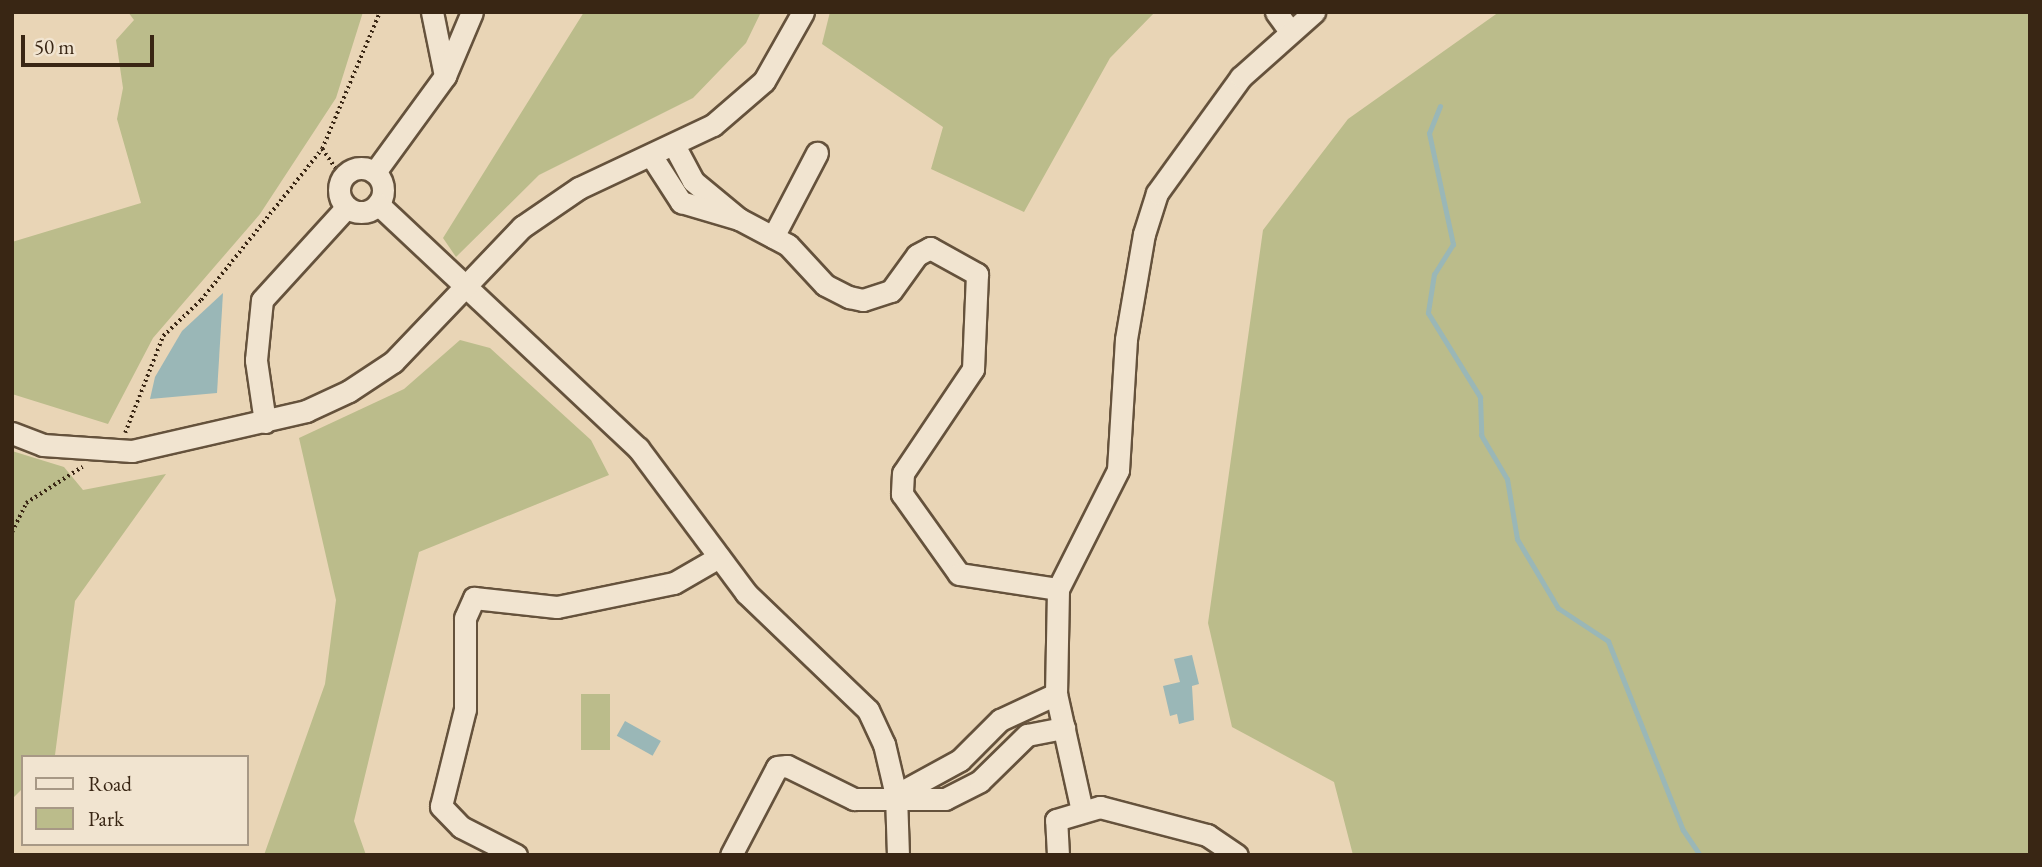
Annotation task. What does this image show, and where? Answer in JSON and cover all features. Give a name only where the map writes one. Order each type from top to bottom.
[{"type":"street","points":[[432,12],[445,76]]},
{"type":"street","points":[[375,172],[445,76],[472,12]]},
{"type":"street","points":[[12,433],[43,445],[114,452],[265,422],[349,391],[393,362],[467,291],[522,227],[579,188],[675,147],[713,125],[764,81],[803,12]]},
{"type":"street","points":[[1276,12],[1289,30]]},
{"type":"street","points":[[1082,811],[1056,694],[1058,589],[1118,470],[1134,274],[1157,193],[1241,77],[1289,30],[1314,12]]},
{"type":"street","points":[[675,147],[692,181],[739,219],[773,237],[825,285],[863,300],[900,285],[909,264],[930,248],[977,274],[973,369],[903,473],[901,494],[959,573],[1058,589]]},
{"type":"street","points":[[773,237],[817,153]]},
{"type":"street","points":[[652,157],[681,202],[739,219]]},
{"type":"street","points":[[357,168],[375,172],[383,187],[378,204],[363,212],[347,207],[340,196],[342,178],[357,168]]},
{"type":"street","points":[[378,204],[467,291],[638,448],[746,593],[868,710],[896,795],[898,855]]},
{"type":"street","points":[[265,422],[256,360],[262,300],[347,207]]},
{"type":"street","points":[[516,855],[461,828],[440,806],[465,709],[466,618],[474,598],[557,607],[674,583],[719,556]]},
{"type":"street","points":[[896,795],[960,760],[1010,715],[1056,694]]},
{"type":"street","points":[[1010,715],[1021,739]]},
{"type":"street","points":[[731,855],[777,767],[787,766],[854,799],[896,795],[945,799],[980,781],[1021,739],[1064,728]]},
{"type":"street","points":[[1058,855],[1056,820],[1082,811],[1114,807],[1158,818],[1207,835],[1237,855]]},
{"type":"path","points":[[12,532],[26,503],[114,452],[163,336],[201,300],[323,149],[380,12]]},
{"type":"path","points":[[323,149],[342,178]]},
{"type":"green space","points":[[128,12],[363,12],[336,98],[260,214],[153,338],[108,424],[12,394],[12,242],[141,203],[117,119],[123,88],[116,40],[134,20]]},
{"type":"green space","points":[[584,12],[761,12],[746,43],[693,98],[539,175],[456,257],[443,238]]},
{"type":"green space","points":[[830,12],[1155,12],[1110,58],[1024,212],[931,169],[943,127],[822,44]]},
{"type":"green space","points":[[1499,12],[2030,12],[2030,855],[1353,855],[1334,782],[1232,727],[1208,623],[1263,230],[1348,119]]},
{"type":"green space","points":[[460,340],[490,348],[591,440],[609,475],[419,552],[354,821],[366,855],[264,855],[325,684],[336,600],[299,438],[404,389]]},
{"type":"green space","points":[[12,451],[64,467],[83,490],[166,474],[75,601],[55,755],[21,755],[21,790],[12,799]]},
{"type":"green space","points":[[581,694],[610,694],[610,750],[581,750]]},
{"type":"water","points":[[223,293],[217,393],[150,399],[155,377],[182,331]]},
{"type":"water","points":[[1192,655],[1199,684],[1192,686],[1194,720],[1179,724],[1177,714],[1170,716],[1163,686],[1180,682],[1174,659]]},
{"type":"water","points":[[625,721],[661,741],[653,756],[617,736]]},
{"type":"waterway","points":[[1440,106],[1429,133],[1453,244],[1434,274],[1428,313],[1480,397],[1481,435],[1507,479],[1517,539],[1558,608],[1608,641],[1683,830],[1700,855]]}]
